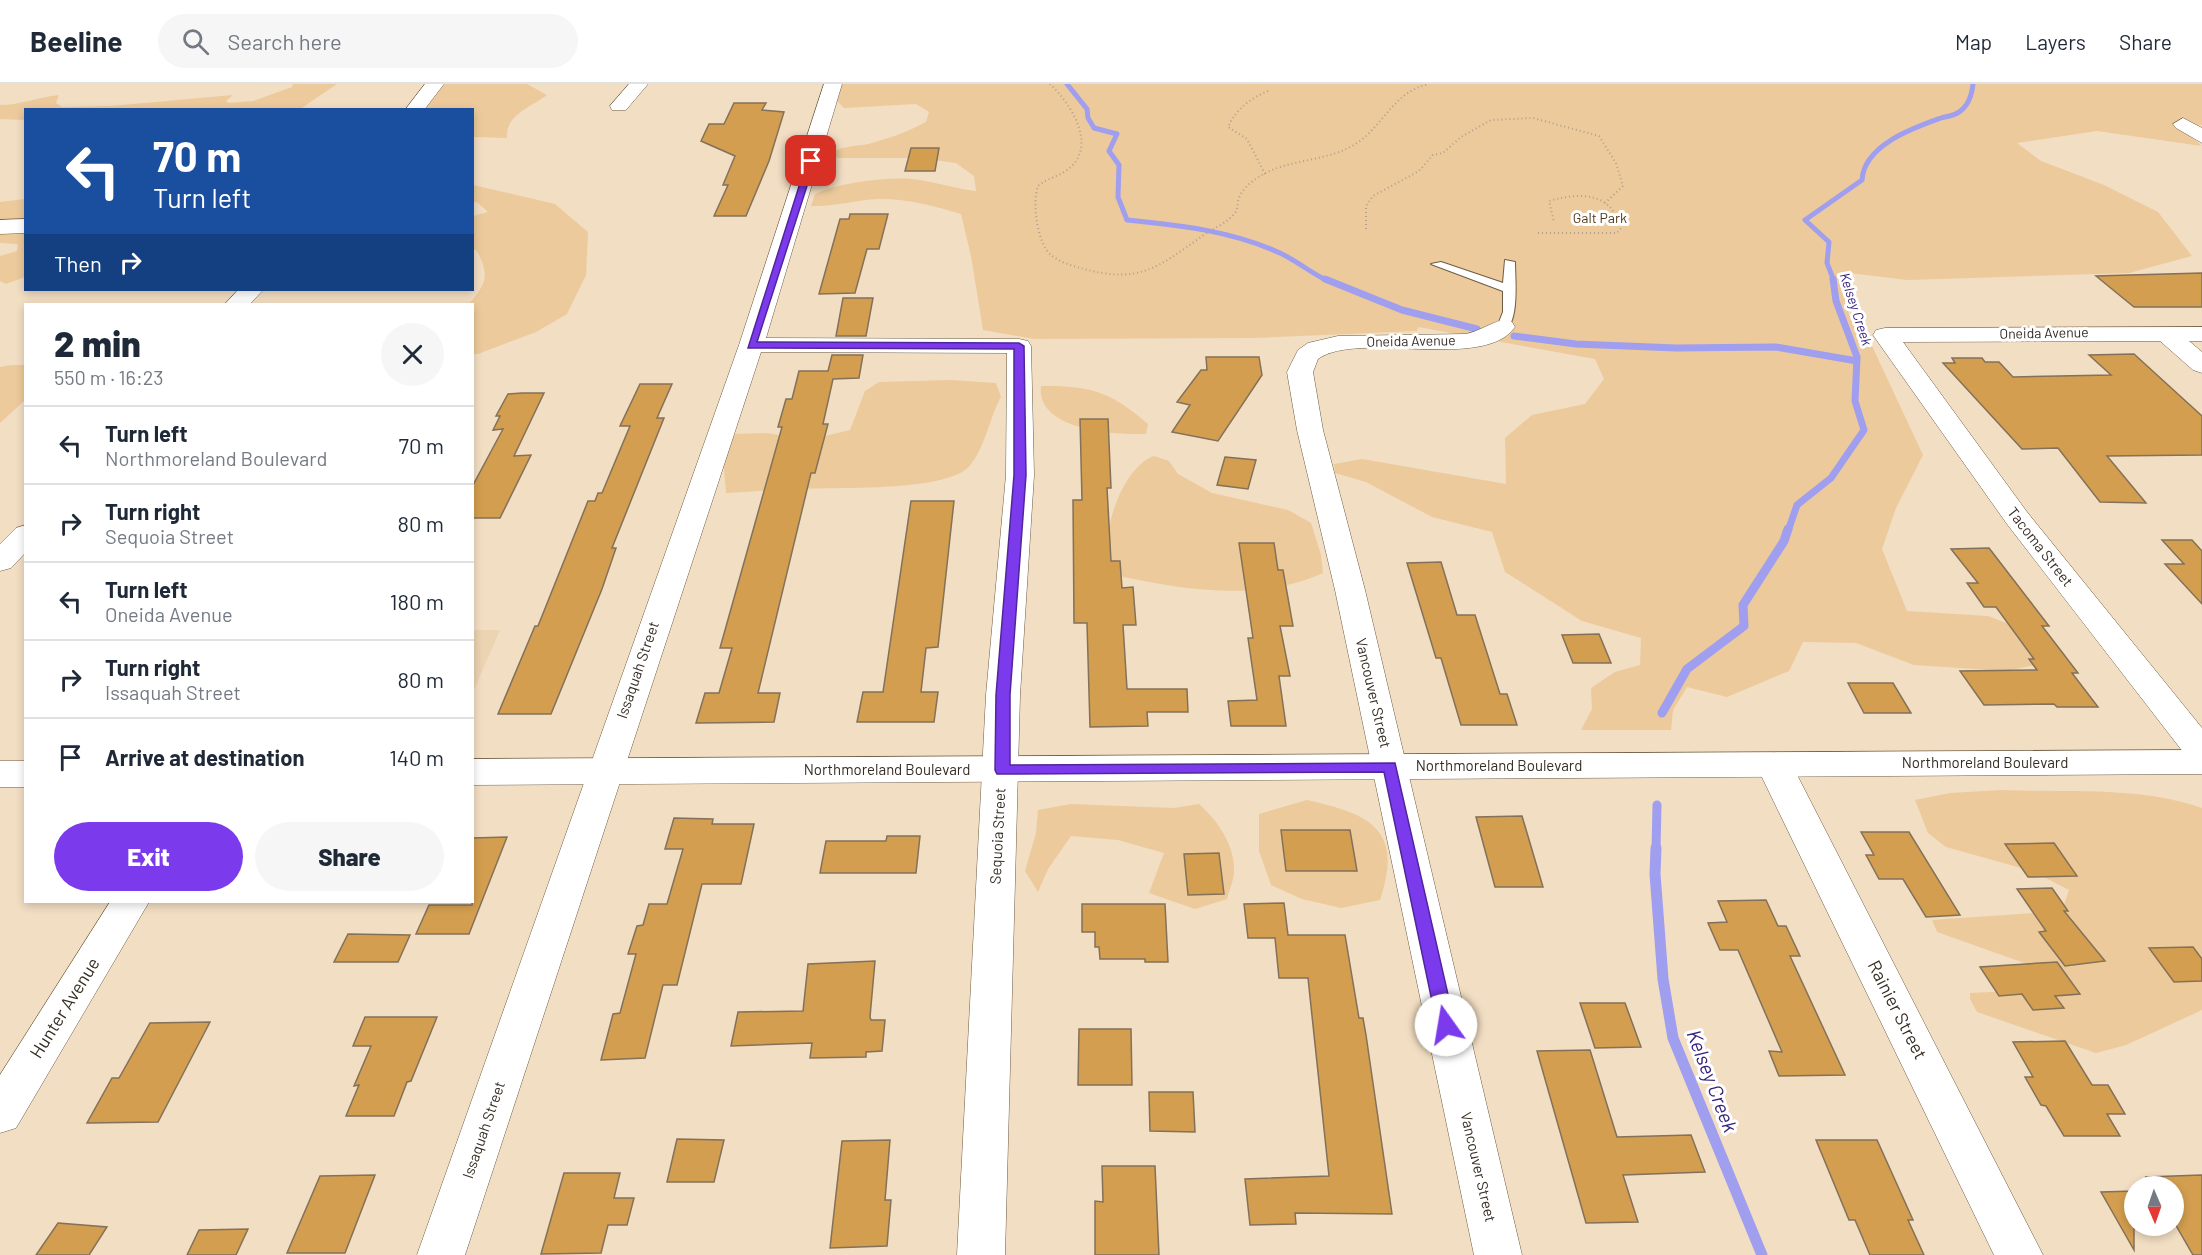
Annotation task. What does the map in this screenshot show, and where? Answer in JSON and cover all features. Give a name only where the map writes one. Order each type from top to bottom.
[{"type":"street","points":[[416,108],[435,84]]},
{"type":"street","points":[[619,106],[639,84]]},
{"type":"street","name":"Issaquah Street","points":[[441,1255],[578,857],[603,771],[751,345],[833,84]]},
{"type":"street","points":[[2182,124],[2202,137]]},
{"type":"street","points":[[0,227],[24,226]]},
{"type":"street","points":[[238,303],[250,291]]},
{"type":"street","name":"Oneida Avenue","points":[[1317,348],[1354,342],[1480,339],[1503,327]]},
{"type":"street","points":[[2166,334],[2202,365]]},
{"type":"street","name":"Oneida Avenue","points":[[1885,335],[2202,334]]},
{"type":"street","name":"Tacoma Street","points":[[1885,335],[2017,518],[2202,752]]},
{"type":"street","name":"Sequoia Street","points":[[751,345],[1019,346],[1020,475],[1003,695],[1002,770],[990,976],[981,1255]]},
{"type":"street","name":"Vancouver Street","points":[[1317,348],[1307,355],[1300,372],[1310,430],[1390,766],[1498,1255]]},
{"type":"street","points":[[0,562],[24,536]]},
{"type":"street","name":"Northmoreland Boulevard","points":[[474,771],[2202,762]]},
{"type":"street","name":"Rainier Street","points":[[1774,765],[2019,1255]]},
{"type":"street","points":[[0,774],[24,774]]},
{"type":"street","name":"Hunter Avenue","points":[[0,1114],[129,903]]},
{"type":"lane","points":[[1503,327],[1509,312],[1509,262]]},
{"type":"lane","points":[[1437,264],[1509,289]]},
{"type":"path","points":[[1050,84],[1070,105],[1076,117],[1082,150],[1081,158],[1074,165],[1037,186],[1033,195],[1042,243],[1046,251],[1058,260],[1089,271],[1129,274],[1170,261],[1235,214],[1241,193],[1265,174],[1286,165],[1353,145],[1379,122],[1396,98],[1412,88],[1429,84]]},
{"type":"path","points":[[1265,174],[1261,162],[1247,139],[1228,127],[1233,114],[1245,108],[1252,96],[1268,91]]},
{"type":"path","points":[[1366,229],[1366,206],[1373,196],[1419,171],[1433,155],[1443,153],[1476,126],[1503,117],[1533,118],[1599,136],[1616,163],[1623,186],[1605,203]]},
{"type":"path","points":[[1538,233],[1563,231],[1617,233],[1621,228],[1616,212],[1605,203],[1583,197],[1564,197],[1549,201],[1554,222]]},
{"type":"shaded area","points":[[474,630],[500,630],[474,690]]},
{"type":"green space","points":[[293,84],[337,84],[301,108],[24,108],[24,120],[0,119],[0,105],[59,95],[56,103],[62,107],[111,106],[233,95],[226,101],[229,103],[253,101],[292,87]]},
{"type":"green space","points":[[445,84],[527,84],[547,95],[515,117],[507,130],[507,138],[474,137],[474,108],[422,108]]},
{"type":"green space","name":"Galt Park","points":[[840,84],[2202,84],[2202,125],[2178,126],[2202,146],[2097,131],[2017,143],[2041,161],[2104,185],[2158,212],[2192,256],[2129,273],[1907,280],[1841,272],[1849,315],[1872,346],[1923,455],[1896,508],[1882,549],[1907,611],[1988,616],[2035,634],[2050,662],[2006,671],[1914,665],[1856,643],[1803,642],[1789,671],[1727,697],[1687,687],[1673,710],[1671,730],[1581,730],[1592,709],[1591,688],[1615,672],[1640,665],[1641,638],[1582,621],[1505,572],[1492,532],[1432,517],[1366,482],[1335,473],[1334,464],[1362,459],[1506,484],[1505,438],[1532,415],[1585,404],[1604,379],[1595,359],[1418,327],[1417,331],[1255,338],[1034,339],[983,330],[971,256],[961,214],[920,203],[888,199],[811,206],[815,194],[825,190],[876,180],[912,179],[976,191],[974,176],[956,163],[919,158],[838,158],[832,153],[905,132],[926,122],[929,112],[916,104],[844,108],[836,100]]},
{"type":"green space","points":[[474,185],[555,204],[588,232],[586,275],[567,314],[536,332],[474,354],[474,303],[470,303],[479,291],[485,273],[477,251],[474,250],[474,216],[488,212],[474,201]]},
{"type":"green space","points":[[24,199],[24,220],[0,220],[0,202]]},
{"type":"green space","points":[[24,232],[24,277],[6,284],[0,281],[0,256],[17,251],[18,244],[0,243],[0,233]]},
{"type":"green space","points":[[24,365],[24,401],[0,423],[0,367]]},
{"type":"green space","points":[[951,380],[996,383],[1001,397],[975,458],[962,472],[947,478],[906,485],[726,493],[723,457],[735,434],[767,433],[808,440],[850,430],[865,391],[879,382]]},
{"type":"green space","points":[[1041,386],[1086,389],[1111,398],[1123,404],[1148,424],[1146,434],[1097,431],[1064,421],[1051,412],[1043,401]]},
{"type":"green space","points":[[1154,456],[1169,461],[1178,474],[1212,493],[1288,510],[1311,523],[1321,555],[1323,573],[1274,588],[1222,591],[1169,586],[1119,576],[1110,558],[1108,546],[1112,516],[1117,500],[1133,472],[1143,462]]},
{"type":"green space","points":[[2001,790],[2128,793],[2178,801],[2202,808],[2202,1010],[2126,1045],[2096,1053],[1977,1012],[1970,999],[1970,993],[2035,990],[2030,965],[1937,932],[1932,920],[2062,911],[2069,890],[2032,871],[1946,847],[1928,833],[1915,800],[1950,793]]},
{"type":"green space","points":[[1307,800],[1348,811],[1376,828],[1384,840],[1387,856],[1386,876],[1380,900],[1341,908],[1302,899],[1271,885],[1259,851],[1259,814]]},
{"type":"green space","points":[[1071,804],[1174,808],[1199,804],[1224,834],[1234,861],[1234,874],[1227,899],[1195,909],[1149,893],[1164,853],[1118,840],[1071,836],[1048,869],[1038,892],[1025,871],[1036,833],[1038,810]]},
{"type":"building","points":[[734,103],[766,103],[762,110],[784,112],[769,161],[746,216],[714,216],[728,185],[723,185],[735,156],[701,141],[709,124],[724,124]]},
{"type":"building","points":[[911,148],[939,148],[935,171],[905,171]]},
{"type":"building","points":[[850,214],[888,214],[879,249],[867,249],[855,293],[819,294],[840,219],[849,219]]},
{"type":"building","points":[[2202,273],[2202,307],[2134,307],[2096,276]]},
{"type":"building","points":[[843,298],[873,298],[866,336],[836,336]]},
{"type":"building","points":[[2134,354],[2202,416],[2202,455],[2107,456],[2146,503],[2100,502],[2058,448],[2022,449],[1943,363],[1955,363],[1952,358],[1982,358],[1985,362],[1999,362],[2013,377],[2111,375],[2089,355]]},
{"type":"building","points":[[832,355],[863,355],[859,378],[833,379],[823,424],[828,424],[815,473],[811,473],[758,693],[780,693],[774,722],[696,723],[705,693],[719,693],[732,648],[720,648],[782,427],[778,427],[786,399],[792,399],[799,371],[828,371]]},
{"type":"building","points":[[1206,357],[1259,357],[1262,375],[1218,441],[1172,432],[1190,405],[1177,402],[1201,370],[1207,370]]},
{"type":"building","points":[[640,384],[672,384],[657,418],[664,418],[612,548],[616,548],[602,589],[551,714],[498,714],[535,626],[538,626],[588,501],[595,501],[598,493],[602,493],[630,426],[620,426]]},
{"type":"building","points":[[544,393],[514,456],[531,455],[500,518],[474,518],[474,483],[503,429],[493,430],[500,416],[496,416],[508,394]]},
{"type":"building","points":[[1080,419],[1108,419],[1111,488],[1107,488],[1111,561],[1120,561],[1122,588],[1133,587],[1136,625],[1123,625],[1127,689],[1187,689],[1188,712],[1147,712],[1148,726],[1090,727],[1087,623],[1074,623],[1073,500],[1082,500]]},
{"type":"building","points":[[1225,457],[1256,460],[1248,489],[1217,485]]},
{"type":"building","points":[[911,501],[954,501],[938,647],[926,648],[921,692],[938,692],[934,722],[857,722],[863,692],[883,692]]},
{"type":"building","points":[[2162,540],[2192,540],[2202,551],[2202,604],[2165,564],[2184,564]]},
{"type":"building","points":[[1239,543],[1274,543],[1278,570],[1283,570],[1293,626],[1280,626],[1290,676],[1279,676],[1286,726],[1231,726],[1228,701],[1257,700],[1248,638],[1253,638]]},
{"type":"building","points":[[1989,548],[2049,626],[2042,626],[2078,673],[2072,673],[2098,707],[2057,707],[2054,704],[1984,705],[1960,671],[2037,670],[2029,659],[2034,659],[1996,607],[1984,607],[1967,583],[1978,583],[1951,549]]},
{"type":"building","points":[[1441,562],[1457,615],[1475,615],[1500,694],[1507,694],[1517,725],[1461,725],[1441,658],[1436,658],[1407,563]]},
{"type":"building","points":[[1599,634],[1611,663],[1573,663],[1562,635]]},
{"type":"building","points":[[1848,683],[1893,683],[1911,713],[1864,713]]},
{"type":"building","points":[[1522,816],[1543,887],[1495,887],[1476,817]]},
{"type":"building","points":[[674,818],[713,819],[712,824],[754,824],[741,884],[702,884],[677,985],[663,985],[645,1058],[601,1060],[613,1014],[620,1013],[636,954],[628,954],[637,926],[643,925],[649,904],[667,904],[683,849],[665,849]]},
{"type":"building","points":[[1281,830],[1350,830],[1357,871],[1286,871]]},
{"type":"building","points":[[1861,832],[1909,832],[1960,915],[1926,917],[1903,879],[1879,879],[1866,855],[1874,855]]},
{"type":"building","points":[[887,836],[920,836],[916,873],[820,873],[826,841],[886,841]]},
{"type":"building","points":[[507,837],[469,934],[416,934],[429,905],[472,905],[474,903],[474,838]]},
{"type":"building","points":[[2054,843],[2077,876],[2028,877],[2005,844]]},
{"type":"building","points":[[1219,853],[1224,894],[1188,895],[1184,854]]},
{"type":"building","points":[[2052,888],[2068,911],[2064,911],[2105,961],[2065,966],[2039,932],[2046,931],[2017,889]]},
{"type":"building","points":[[1766,900],[1778,926],[1786,926],[1800,956],[1790,956],[1845,1075],[1779,1076],[1769,1051],[1782,1052],[1738,950],[1720,950],[1708,923],[1727,922],[1718,901]]},
{"type":"building","points":[[1284,903],[1288,935],[1345,935],[1359,1018],[1363,1018],[1366,1035],[1392,1214],[1295,1213],[1296,1224],[1250,1225],[1245,1179],[1329,1176],[1308,978],[1279,978],[1275,938],[1248,938],[1244,904]]},
{"type":"building","points":[[1082,904],[1165,904],[1168,962],[1145,962],[1145,959],[1100,959],[1099,947],[1095,947],[1095,932],[1082,932]]},
{"type":"building","points":[[348,934],[410,935],[398,962],[334,962]]},
{"type":"building","points":[[2193,947],[2202,959],[2202,981],[2174,982],[2149,948]]},
{"type":"building","points":[[875,961],[870,1017],[871,1020],[885,1020],[882,1051],[866,1052],[866,1057],[810,1058],[812,1043],[731,1046],[738,1012],[803,1011],[808,964]]},
{"type":"building","points":[[2057,962],[2080,994],[2055,996],[2064,1008],[2033,1010],[2022,994],[1999,996],[1980,967]]},
{"type":"building","points":[[1580,1003],[1625,1003],[1641,1047],[1595,1048]]},
{"type":"building","points":[[365,1017],[437,1017],[394,1116],[346,1116],[359,1085],[354,1086],[371,1046],[353,1046]]},
{"type":"building","points":[[210,1022],[158,1122],[87,1123],[112,1078],[119,1078],[150,1023]]},
{"type":"building","points":[[1079,1029],[1131,1029],[1132,1085],[1078,1085]]},
{"type":"building","points":[[2065,1041],[2092,1085],[2108,1085],[2125,1114],[2107,1114],[2120,1136],[2064,1136],[2046,1106],[2041,1105],[2025,1077],[2033,1077],[2013,1042]]},
{"type":"building","points":[[1590,1050],[1617,1137],[1691,1135],[1705,1172],[1623,1175],[1638,1222],[1586,1223],[1537,1051]]},
{"type":"building","points":[[1149,1092],[1193,1092],[1195,1132],[1150,1131]]},
{"type":"building","points":[[677,1139],[724,1140],[714,1182],[667,1182]]},
{"type":"building","points":[[890,1140],[885,1200],[891,1200],[887,1246],[830,1248],[842,1141]]},
{"type":"building","points":[[1816,1140],[1877,1140],[1913,1220],[1908,1220],[1924,1255],[1870,1255],[1855,1220],[1849,1220]]},
{"type":"building","points":[[1102,1166],[1155,1166],[1159,1255],[1095,1255],[1095,1201],[1103,1202]]},
{"type":"building","points":[[564,1173],[620,1173],[614,1198],[634,1198],[627,1225],[608,1225],[601,1253],[541,1254]]},
{"type":"building","points":[[375,1175],[345,1253],[287,1253],[320,1176]]},
{"type":"building","points":[[2202,1175],[2202,1255],[2193,1255],[2182,1236],[2184,1236],[2184,1176],[2174,1176]]},
{"type":"building","points":[[2124,1191],[2124,1232],[2101,1192]]},
{"type":"building","points":[[58,1223],[107,1227],[89,1255],[36,1255]]},
{"type":"building","points":[[248,1229],[236,1255],[187,1255],[199,1230]]},
{"type":"building","points":[[2126,1236],[2134,1236],[2134,1250]]},
{"type":"waterway","points":[[1067,84],[1087,109],[1088,118],[1094,128],[1117,134],[1109,151],[1119,165],[1118,197],[1127,220],[1186,227],[1243,239],[1280,253],[1328,281]]},
{"type":"waterway","name":"Kelsey Creek","points":[[1834,281],[1827,263],[1829,242],[1805,220],[1862,180],[1871,157],[1880,148],[1904,133],[1955,114],[1962,109],[1969,100],[1973,84]]},
{"type":"waterway","points":[[1325,279],[1402,310],[1477,329]]},
{"type":"waterway","name":"Kelsey Creek","points":[[1833,279],[1836,301],[1857,361]]},
{"type":"waterway","points":[[1514,336],[1576,344],[1676,348],[1776,347],[1857,361]]},
{"type":"waterway","name":"Kelsey Creek","points":[[1788,531],[1797,505],[1831,478],[1864,430],[1855,401],[1857,361]]},
{"type":"waterway","name":"Kelsey Creek","points":[[1662,713],[1687,669],[1744,626],[1743,605],[1784,541],[1788,529]]},
{"type":"waterway","name":"Kelsey Creek","points":[[1656,850],[1657,805]]},
{"type":"waterway","name":"Kelsey Creek","points":[[1656,848],[1655,874],[1663,979],[1673,1038],[1762,1255]]},
{"type":"route","points":[[811,161],[751,345],[1019,346],[1020,475],[1003,695],[1002,770],[1390,766],[1446,1025]]}]
